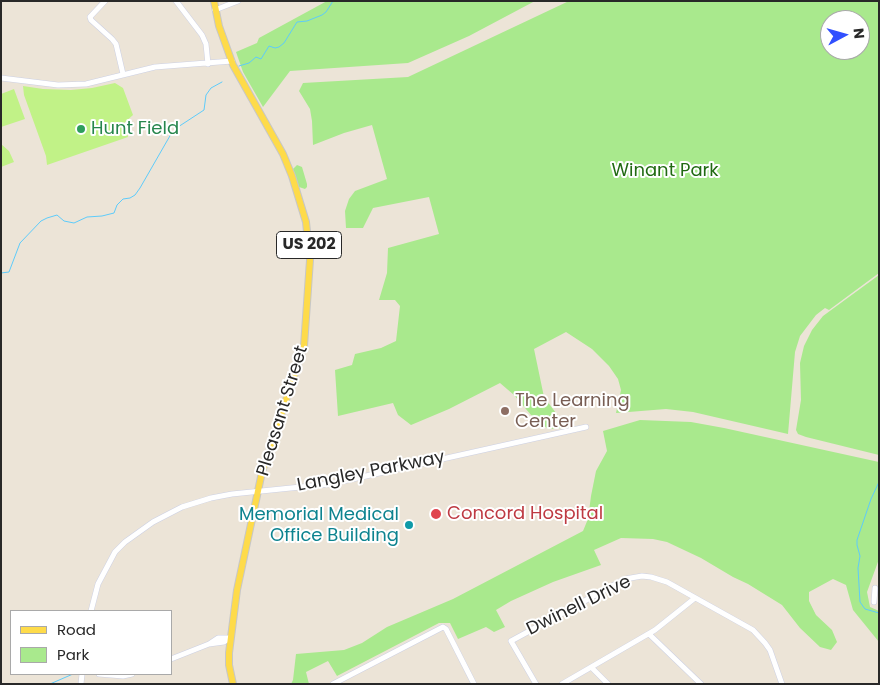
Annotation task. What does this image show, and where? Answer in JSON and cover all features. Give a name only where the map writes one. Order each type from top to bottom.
[{"type":"main road","name":"US 202","points":[[214,1],[222,35],[232,62]]},
{"type":"main road","name":"Pleasant Street","points":[[232,62],[288,166],[304,213],[309,250],[304,346],[262,472],[237,590],[228,661],[233,684]]},
{"type":"street","points":[[105,1],[90,17],[93,23],[116,44],[123,74]]},
{"type":"street","points":[[176,1],[202,35],[206,44],[208,64]]},
{"type":"street","points":[[215,10],[238,1]]},
{"type":"street","points":[[1,78],[58,85],[86,84],[155,67],[232,62]]},
{"type":"street","name":"Langley Parkway","points":[[91,610],[98,584],[120,547],[138,532],[166,514],[193,503],[225,495],[330,484],[586,427]]},
{"type":"street","name":"Dwinell Drive","points":[[536,684],[511,641],[625,579],[633,577],[659,579],[753,630],[770,650],[781,681]]},
{"type":"street","points":[[874,602],[877,596],[875,588]]},
{"type":"street","points":[[562,684],[663,625],[694,598]]},
{"type":"street","points":[[333,684],[443,626],[474,684]]},
{"type":"street","points":[[649,634],[700,684]]},
{"type":"street","points":[[172,659],[209,644],[224,642],[230,638]]},
{"type":"street","points":[[592,668],[608,684]]},
{"type":"street","points":[[112,675],[128,675]]},
{"type":"street","points":[[775,684],[781,681]]},
{"type":"green space","points":[[327,1],[535,1],[469,36],[408,63],[290,71],[263,107],[243,72],[236,52],[257,43],[259,38]]},
{"type":"green space","name":"Winant Park","points":[[569,1],[879,1],[879,273],[829,310],[825,308],[816,315],[800,336],[795,352],[788,434],[693,412],[666,409],[616,413],[621,390],[618,379],[609,366],[592,349],[566,332],[534,349],[544,397],[562,421],[563,428],[549,429],[537,422],[514,395],[500,383],[449,409],[411,425],[398,415],[393,403],[338,416],[335,370],[352,365],[355,354],[381,348],[396,341],[400,306],[395,300],[379,300],[387,273],[388,248],[439,234],[429,197],[373,208],[363,228],[346,228],[345,211],[349,199],[355,191],[387,179],[372,125],[313,145],[310,109],[299,91],[303,83],[408,77]]},
{"type":"green space","name":"Hunt Field","points":[[115,83],[123,88],[133,115],[124,123],[128,137],[47,165],[46,156],[24,95],[23,86],[71,90]]},
{"type":"green space","points":[[14,89],[25,119],[1,127],[1,94]]},
{"type":"green space","points":[[1,144],[9,151],[14,162],[1,167]]},
{"type":"green space","points":[[297,165],[302,167],[307,184],[305,189],[299,187],[293,169]]},
{"type":"green space","points":[[879,275],[879,455],[806,437],[798,434],[796,430],[801,400],[800,363],[804,346],[812,330],[823,316]]},
{"type":"green space","points":[[640,420],[691,422],[879,462],[879,559],[867,592],[870,607],[879,611],[879,642],[853,610],[846,585],[833,579],[809,592],[809,601],[816,615],[832,630],[837,642],[831,650],[820,647],[800,628],[782,605],[701,558],[667,542],[653,539],[621,538],[594,550],[601,565],[553,582],[496,610],[505,627],[494,632],[486,627],[458,639],[450,623],[439,623],[337,676],[328,661],[306,672],[309,684],[291,684],[296,654],[344,650],[362,643],[387,627],[453,599],[583,531],[588,519],[596,471],[607,451],[603,431]]},
{"type":"waterway","points":[[239,66],[249,63],[256,57],[261,59],[269,46],[279,47],[284,43],[297,22],[307,21],[322,15],[333,1]]},
{"type":"waterway","points":[[1,273],[9,272],[20,243],[41,221],[57,215],[64,221],[74,223],[87,217],[114,213],[117,205],[123,199],[135,195],[171,134],[178,127],[204,110],[206,95],[211,88],[222,82]]},
{"type":"waterway","points":[[879,482],[857,540],[860,556],[858,568],[860,602],[865,609],[879,613]]},
{"type":"waterway","points":[[50,684],[71,675]]},
{"type":"place","name":"Hunt Field","points":[[81,129]]},
{"type":"place","name":"The Learning Center","points":[[505,411]]},
{"type":"place","name":"Concord Hospital","points":[[436,514]]},
{"type":"place","name":"Memorial Medical Office Building","points":[[409,525]]}]
